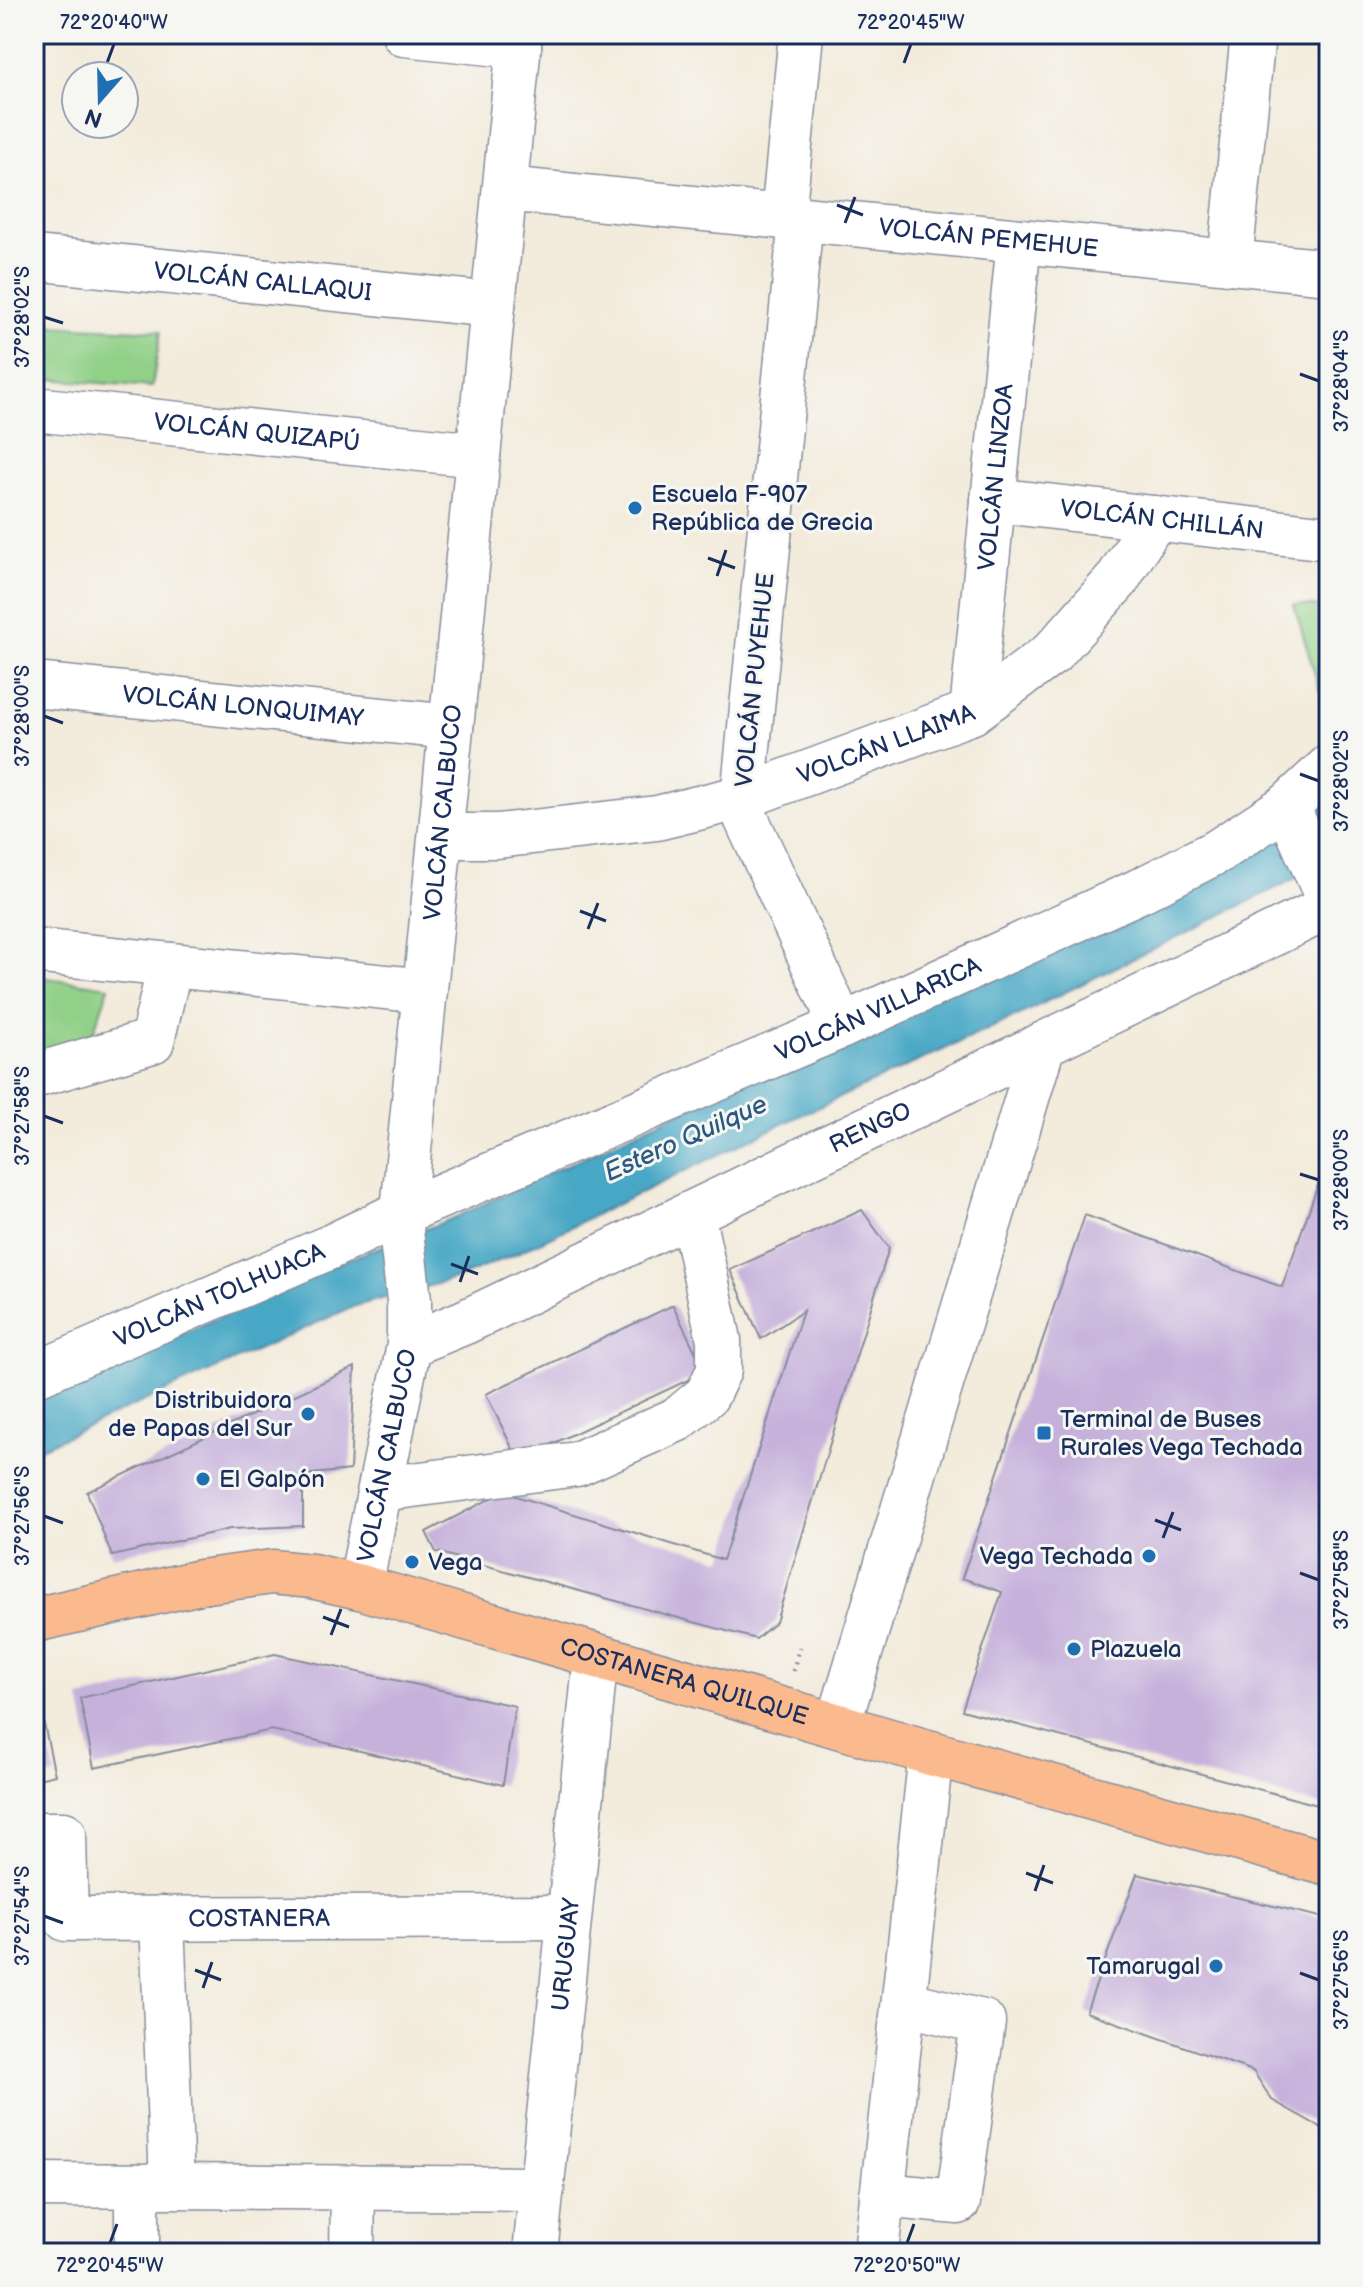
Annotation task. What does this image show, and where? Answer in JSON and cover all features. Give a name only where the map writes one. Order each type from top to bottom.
[{"type":"main road","name":"COSTANERA QUILQUE","points":[[34,1620],[200,1582],[259,1573],[312,1576],[360,1587],[931,1753],[1329,1864]]},
{"type":"street","points":[[404,34],[520,40]]},
{"type":"street","name":"VOLCÁN PUYEHUE","points":[[801,34],[792,218],[743,797],[746,818],[842,1026]]},
{"type":"street","points":[[1230,262],[1253,34]]},
{"type":"street","name":"VOLCÁN CALBUCO","points":[[360,1587],[409,1345],[409,1300],[402,1222],[520,40]]},
{"type":"street","name":"VOLCÁN PEMEHUE","points":[[505,189],[1329,272]]},
{"type":"street","name":"VOLCÁN LINZOA","points":[[972,712],[1019,241]]},
{"type":"street","name":"VOLCÁN CALLAQUI","points":[[34,258],[493,305]]},
{"type":"street","name":"VOLCÁN QUIZAPÚ","points":[[34,409],[478,455]]},
{"type":"street","name":"VOLCÁN CHILLÁN","points":[[993,500],[1329,538]]},
{"type":"street","name":"VOLCÁN LLAIMA","points":[[441,836],[497,836],[657,818],[743,797],[972,712],[1052,653],[1117,580],[1155,518]]},
{"type":"street","name":"VOLCÁN LONQUIMAY","points":[[34,685],[451,727]]},
{"type":"street","name":"VOLCÁN VILLARICA","points":[[402,1222],[1139,891],[1290,812],[1329,767]]},
{"type":"street","points":[[1290,812],[1326,895]]},
{"type":"street","name":"RENGO","points":[[409,1345],[465,1322],[1043,1045],[1326,895]]},
{"type":"street","points":[[34,951],[425,991]]},
{"type":"street","points":[[34,1076],[152,1041],[170,965]]},
{"type":"street","points":[[838,1726],[1043,1045]]},
{"type":"street","points":[[381,1489],[577,1464],[678,1419],[707,1395],[719,1370],[719,1340],[692,1213]]},
{"type":"street","name":"VOLCÁN TOLHUACA","points":[[34,1375],[330,1247],[402,1222]]},
{"type":"street","name":"URUGUAY","points":[[535,2253],[596,1656]]},
{"type":"street","points":[[876,2253],[931,1753]]},
{"type":"street","name":"COSTANERA","points":[[34,1834],[64,1834],[66,1919],[569,1917]]},
{"type":"street","points":[[137,2253],[155,2186],[162,1918]]},
{"type":"street","points":[[882,2195],[958,2202],[983,2022],[904,2003]]},
{"type":"street","points":[[34,2185],[542,2189]]},
{"type":"street","points":[[352,2253],[353,2187]]},
{"type":"green space","points":[[34,325],[161,331],[152,387],[34,378]]},
{"type":"green space","points":[[1294,605],[1329,607],[1329,690],[1322,698]]},
{"type":"green space","points":[[34,976],[109,987],[93,1033],[34,1057]]},
{"type":"water","name":"Estero Quilque","points":[[1329,804],[1329,862],[1017,1016],[786,1122],[513,1255],[455,1279],[352,1307],[34,1451],[34,1397],[138,1354],[336,1264],[456,1217],[696,1104],[1203,874]]},
{"type":"building","points":[[1322,1173],[1329,1175],[1329,1808],[962,1710],[1002,1592],[962,1578],[1085,1215],[1282,1287]]},
{"type":"building","points":[[862,1210],[889,1248],[776,1622],[756,1639],[436,1552],[426,1532],[503,1492],[723,1560],[803,1311],[761,1339],[730,1270]]},
{"type":"building","points":[[673,1305],[705,1372],[518,1460],[486,1394]]},
{"type":"building","points":[[355,1367],[350,1470],[303,1475],[303,1526],[230,1529],[112,1556],[87,1492]]},
{"type":"building","points":[[275,1654],[515,1706],[503,1785],[272,1730],[94,1768],[80,1698]]},
{"type":"building","points":[[39,1701],[55,1775],[34,1780],[34,1703]]},
{"type":"building","name":"Tamarugal","points":[[1137,1874],[1329,1919],[1329,2132],[1272,2100],[1253,2071],[1086,2012]]},
{"type":"place","name":"Escuela F-907 República de Grecia","points":[[635,508]]},
{"type":"place","name":"Distribuidora de Papas del Sur","points":[[308,1414]]},
{"type":"place","name":"Terminal de Buses Rurales Vega Techada","points":[[1044,1433]]},
{"type":"place","name":"El Galpón","points":[[203,1479]]},
{"type":"place","name":"Vega Techada","points":[[1149,1556]]},
{"type":"place","name":"Vega","points":[[412,1562]]},
{"type":"place","name":"Plazuela","points":[[1074,1649]]},
{"type":"place","name":"Tamarugal","points":[[1216,1966]]}]
